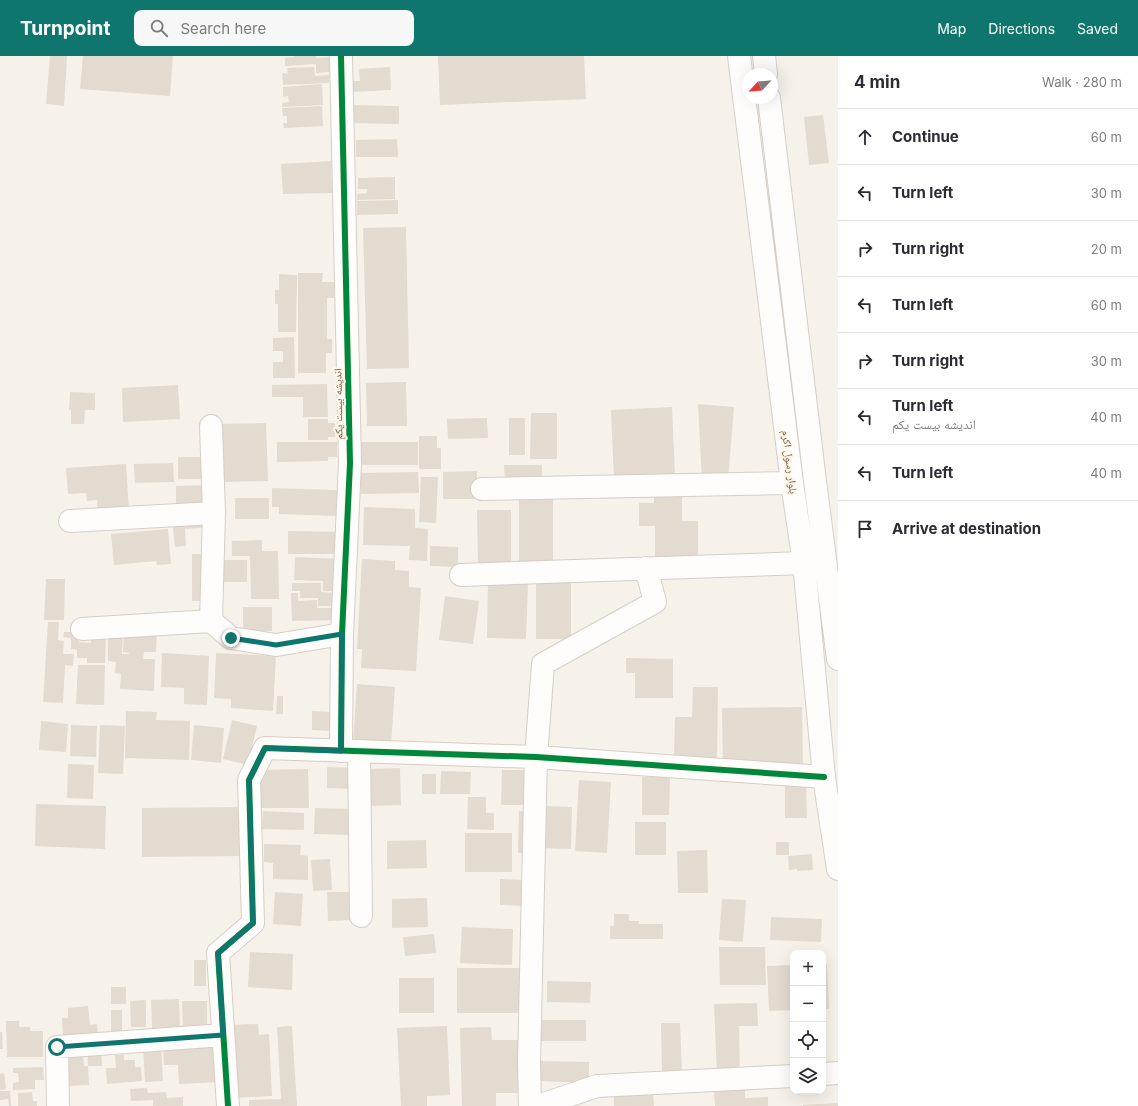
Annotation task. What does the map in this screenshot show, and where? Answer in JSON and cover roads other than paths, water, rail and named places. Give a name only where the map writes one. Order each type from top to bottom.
[{"type":"street","name":"اندیشه بیست یکم","points":[[341,56],[350,463],[342,634],[361,916]]},
{"type":"street","name":"بلوار رسول اکرم","points":[[740,56],[792,483],[804,563],[824,778],[838,869]]},
{"type":"street","points":[[764,56],[765,68]]},
{"type":"street","name":"بلوار رسول اکرم","points":[[770,104],[815,482],[838,659]]},
{"type":"street","points":[[211,426],[214,513],[211,621]]},
{"type":"street","points":[[482,489],[792,483]]},
{"type":"street","points":[[70,520],[214,513]]},
{"type":"street","points":[[461,575],[804,563]]},
{"type":"street","points":[[530,1106],[529,1063],[536,757],[543,664],[655,602],[646,568]]},
{"type":"street","points":[[82,628],[211,621],[231,638],[276,645],[342,634]]},
{"type":"street","points":[[228,1106],[218,953],[253,923],[249,780],[265,748],[536,757],[824,778]]},
{"type":"street","points":[[58,1106],[57,1047],[223,1035]]},
{"type":"street","points":[[826,1074],[838,1073]]},
{"type":"street","points":[[538,1106],[596,1086],[790,1076]]}]
